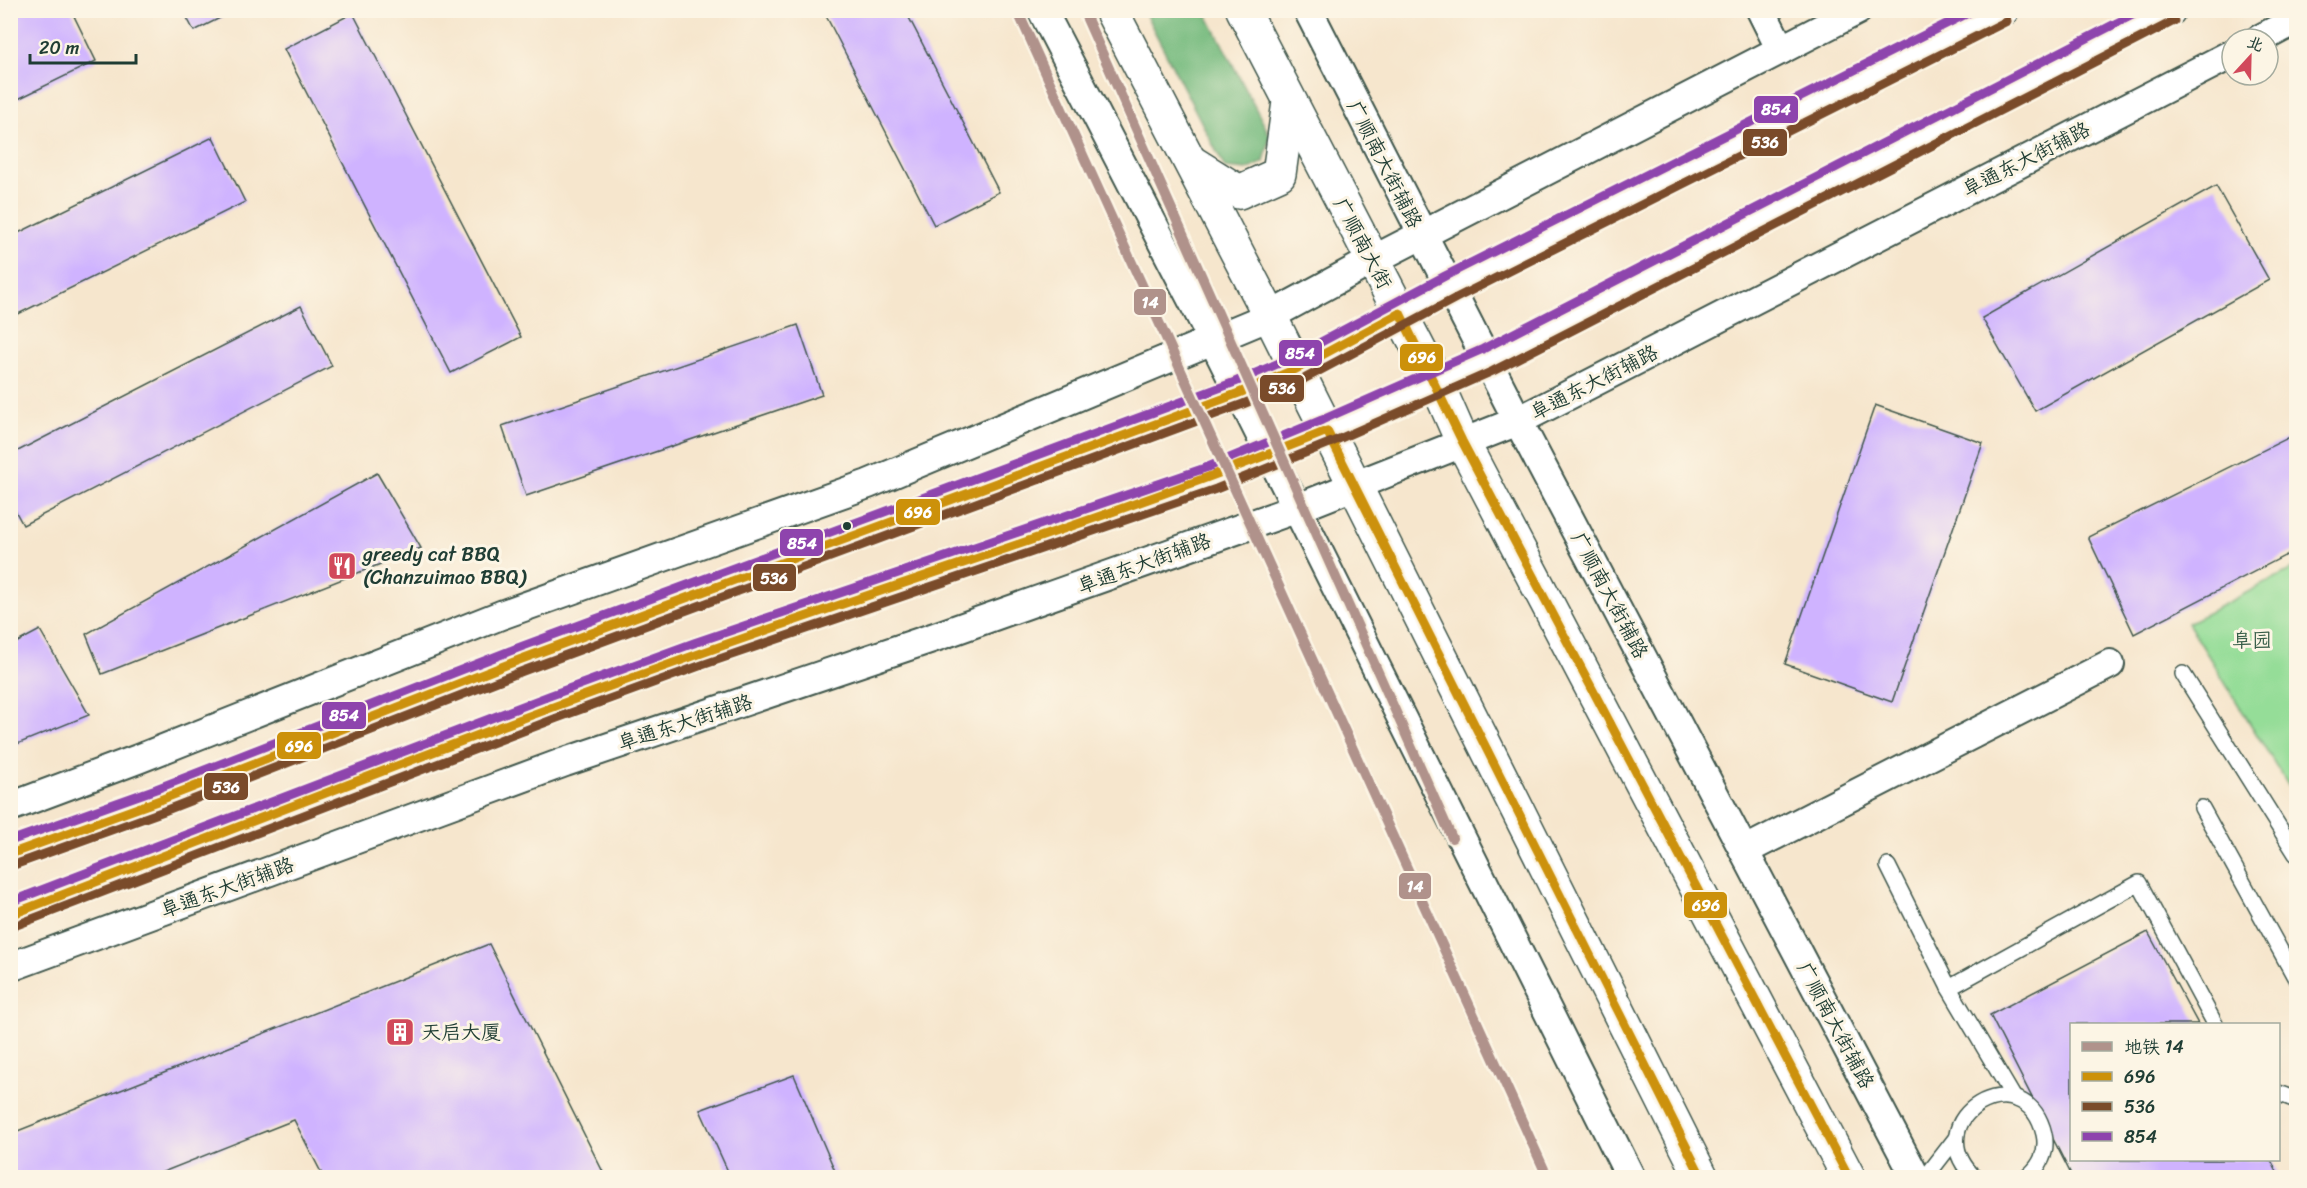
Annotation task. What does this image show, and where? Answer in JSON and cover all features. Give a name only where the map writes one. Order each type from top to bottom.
[{"type":"main road","points":[[1111,10],[1270,316],[1702,1178]]},
{"type":"main road","name":"广顺南大街","points":[[1243,10],[1437,384],[1462,441],[1849,1178]]},
{"type":"main road","points":[[10,854],[160,800],[519,660],[1239,393],[1296,369],[1450,287],[2002,10]]},
{"type":"main road","points":[[10,915],[676,662],[1212,478],[1328,431],[1488,360],[2169,10]]},
{"type":"main road","points":[[1189,161],[1239,192],[1279,174],[1289,102]]},
{"type":"street","points":[[1042,10],[1214,340],[1631,1178]]},
{"type":"street","name":"广顺南大街辅路","points":[[1308,10],[1422,237],[1916,1178]]},
{"type":"street","points":[[1761,10],[1781,50]]},
{"type":"street","points":[[10,807],[138,759],[501,615],[868,484],[1270,316],[1373,260],[1422,237],[1858,10]]},
{"type":"street","points":[[2280,28],[2296,20]]},
{"type":"street","name":"阜通东大街辅路","points":[[10,967],[566,762],[924,641],[1298,508],[1355,487],[1462,441],[1518,421],[2220,60]]},
{"type":"street","points":[[1744,850],[2110,664]]},
{"type":"lane","points":[[2183,674],[2296,854]]},
{"type":"lane","points":[[2202,808],[2296,979]]},
{"type":"lane","points":[[1888,866],[1949,988],[2014,1098]]},
{"type":"lane","points":[[1949,988],[2139,883],[2214,1023]]},
{"type":"lane","points":[[2280,1094],[2296,1100]]},
{"type":"lane","points":[[1925,1178],[1956,1138],[1962,1119],[1972,1107],[1995,1096],[2014,1098],[2031,1108],[2041,1121],[2046,1142],[2043,1157],[2035,1170],[2026,1178]]},
{"type":"lane","points":[[1956,1138],[1958,1154],[1965,1168],[1975,1178]]},
{"type":"green space","points":[[1144,11],[1205,11],[1270,136],[1264,162],[1247,170],[1225,168]]},
{"type":"green space","name":"阜园","points":[[2296,567],[2296,798],[2188,623]]},
{"type":"building","points":[[10,10],[71,10],[96,61],[10,103]]},
{"type":"building","points":[[183,10],[236,10],[194,31]]},
{"type":"building","points":[[826,10],[905,10],[999,192],[934,225],[824,12]]},
{"type":"building","points":[[353,13],[521,337],[451,373],[284,49]]},
{"type":"building","points":[[213,137],[245,202],[10,318],[10,237]]},
{"type":"building","points":[[2216,186],[2269,280],[2035,411],[1982,318]]},
{"type":"building","points":[[301,306],[332,366],[23,525],[10,501],[10,455]]},
{"type":"building","points":[[798,325],[822,395],[526,496],[502,426]]},
{"type":"building","points":[[1875,405],[1983,443],[1892,702],[1785,664]]},
{"type":"building","points":[[2296,434],[2296,550],[2134,634],[2088,537]]},
{"type":"building","points":[[377,473],[421,548],[102,674],[86,634]]},
{"type":"building","points":[[40,630],[89,715],[10,747],[10,646]]},
{"type":"building","points":[[2148,932],[2197,1023],[2070,1023],[2070,1161],[2272,1161],[2280,1178],[2073,1178],[1990,1015]]},
{"type":"building","name":"天启大厦","points":[[489,944],[606,1178],[324,1178],[294,1120],[148,1178],[10,1178],[10,1134]]},
{"type":"building","points":[[794,1075],[838,1178],[731,1178],[700,1110]]},
{"type":"metro line","name":"14","points":[[1017,10],[1548,1178]]},
{"type":"metro line","name":"14","points":[[1083,10],[1452,838]]},
{"type":"transit line","name":"854","points":[[10,841],[156,789],[515,649],[1235,382],[1291,358],[1445,276],[1974,10]]},
{"type":"transit line","name":"854","points":[[10,902],[549,696],[694,643],[1208,467],[1322,420],[1483,349],[2142,10]]},
{"type":"transit line","name":"536","points":[[14,865],[164,811],[523,671],[1243,404],[1302,380],[1456,298],[2007,21]]},
{"type":"transit line","name":"536","points":[[14,926],[557,718],[702,665],[1216,489],[1332,442],[1493,371],[2174,21]]},
{"type":"transit line","name":"696","points":[[10,854],[160,800],[519,660],[1239,393],[1296,369],[1400,313],[1462,441],[1849,1178]]},
{"type":"transit line","name":"696","points":[[10,915],[610,686],[1171,491],[1327,431],[1702,1178]]},
{"type":"place","name":"greedy cat BBQ (Chanzuimao BBQ)","points":[[342,566]]},
{"type":"place","name":"天启大厦","points":[[400,1032]]}]
